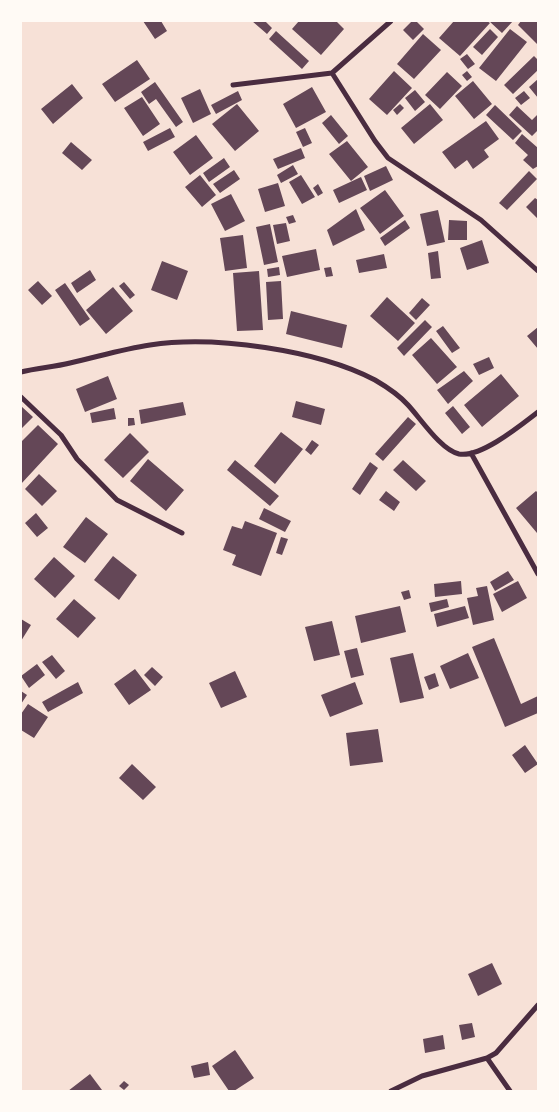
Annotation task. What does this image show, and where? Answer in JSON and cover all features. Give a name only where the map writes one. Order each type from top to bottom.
[{"type":"street","points":[[233,85],[332,73],[391,21]]},
{"type":"street","points":[[332,73],[378,146],[388,158],[481,220],[538,271]]},
{"type":"street","points":[[21,372],[68,364],[106,353],[152,344],[234,343],[255,345],[316,359],[374,379],[390,389],[407,404],[446,448],[462,455],[481,450],[538,412]]},
{"type":"street","points":[[21,397],[61,435],[77,459],[117,500],[182,533]]},
{"type":"street","points":[[471,453],[538,574]]},
{"type":"street","points":[[391,1091],[422,1076],[488,1058],[503,1048],[538,1005]]},
{"type":"street","points":[[488,1058],[510,1091]]},
{"type":"building","points":[[143,21],[161,21],[167,31],[155,39]]},
{"type":"building","points":[[252,21],[265,21],[272,28],[267,34]]},
{"type":"building","points":[[299,21],[336,21],[344,29],[321,55],[292,29]]},
{"type":"building","points":[[412,21],[416,21],[424,29],[413,40],[403,30]]},
{"type":"building","points":[[454,21],[487,21],[490,23],[460,56],[439,38]]},
{"type":"building","points":[[489,21],[513,21],[502,33]]},
{"type":"building","points":[[521,21],[538,21],[538,45],[518,25]]},
{"type":"building","points":[[490,29],[498,37],[482,55],[473,47]]},
{"type":"building","points":[[510,29],[527,42],[496,81],[479,68]]},
{"type":"building","points":[[276,31],[309,61],[302,69],[269,39]]},
{"type":"building","points":[[423,34],[441,50],[414,79],[397,64]]},
{"type":"building","points":[[467,54],[475,64],[468,69],[460,59]]},
{"type":"building","points":[[534,56],[538,60],[538,70],[513,94],[504,85]]},
{"type":"building","points":[[137,60],[150,79],[115,102],[102,84]]},
{"type":"building","points":[[394,71],[412,88],[387,115],[369,99]]},
{"type":"building","points":[[467,71],[472,77],[467,81],[462,75]]},
{"type":"building","points":[[447,72],[462,86],[440,109],[425,95]]},
{"type":"building","points":[[538,79],[538,98],[529,87]]},
{"type":"building","points":[[473,81],[492,104],[474,119],[455,96]]},
{"type":"building","points":[[155,82],[183,122],[176,127],[156,99],[149,104],[141,92]]},
{"type":"building","points":[[72,84],[83,98],[53,124],[41,109]]},
{"type":"building","points":[[312,87],[326,112],[296,128],[283,104]]},
{"type":"building","points":[[200,89],[211,114],[193,123],[181,98]]},
{"type":"building","points":[[415,90],[425,102],[415,111],[405,98]]},
{"type":"building","points":[[238,91],[242,100],[216,114],[211,105]]},
{"type":"building","points":[[524,91],[530,98],[521,105],[515,98]]},
{"type":"building","points":[[142,97],[160,124],[143,136],[124,108]]},
{"type":"building","points":[[237,104],[259,131],[235,151],[212,124]]},
{"type":"building","points":[[400,104],[404,108],[397,115],[393,110]]},
{"type":"building","points":[[430,104],[443,120],[414,144],[401,128]]},
{"type":"building","points":[[495,105],[522,131],[513,140],[486,115]]},
{"type":"building","points":[[517,106],[532,120],[538,114],[538,130],[532,136],[509,115]]},
{"type":"building","points":[[331,115],[348,136],[339,144],[322,123]]},
{"type":"building","points":[[486,121],[499,139],[484,150],[489,157],[473,169],[467,160],[455,169],[442,152]]},
{"type":"building","points":[[170,128],[175,137],[148,151],[143,142]]},
{"type":"building","points":[[305,128],[312,143],[303,147],[296,132]]},
{"type":"building","points":[[522,134],[538,148],[538,166],[533,169],[523,160],[528,155],[515,143]]},
{"type":"building","points":[[196,135],[213,158],[190,175],[173,152]]},
{"type":"building","points":[[347,141],[368,167],[351,181],[329,154]]},
{"type":"building","points":[[71,142],[92,160],[82,170],[62,153]]},
{"type":"building","points":[[301,148],[305,158],[278,169],[273,159]]},
{"type":"building","points":[[224,158],[230,167],[209,182],[203,173]]},
{"type":"building","points":[[293,165],[298,174],[281,183],[277,175]]},
{"type":"building","points":[[386,166],[393,180],[370,191],[364,176]]},
{"type":"building","points":[[234,170],[240,179],[220,193],[213,184]]},
{"type":"building","points":[[529,171],[537,179],[507,210],[499,203]]},
{"type":"building","points":[[200,175],[216,195],[202,207],[185,187]]},
{"type":"building","points":[[301,175],[315,197],[302,204],[289,182]]},
{"type":"building","points":[[361,177],[367,190],[339,203],[333,190]]},
{"type":"building","points":[[278,183],[285,206],[265,212],[258,189]]},
{"type":"building","points":[[318,184],[323,193],[318,196],[313,188]]},
{"type":"building","points":[[385,190],[404,216],[380,234],[360,208]]},
{"type":"building","points":[[231,194],[245,221],[225,231],[211,204]]},
{"type":"building","points":[[535,198],[538,200],[538,219],[526,207]]},
{"type":"building","points":[[356,209],[365,230],[333,246],[327,230]]},
{"type":"building","points":[[438,210],[445,242],[427,246],[420,214]]},
{"type":"building","points":[[293,215],[296,222],[289,224],[286,217]]},
{"type":"building","points":[[405,220],[410,228],[385,246],[380,238]]},
{"type":"building","points":[[449,220],[467,221],[467,240],[448,240]]},
{"type":"building","points":[[286,223],[290,241],[277,244],[273,225]]},
{"type":"building","points":[[270,224],[278,262],[264,265],[256,227]]},
{"type":"building","points":[[243,235],[247,268],[225,271],[220,238]]},
{"type":"building","points":[[482,240],[489,263],[467,270],[460,248]]},
{"type":"building","points":[[316,249],[320,270],[287,277],[282,256]]},
{"type":"building","points":[[438,251],[441,278],[431,279],[428,253]]},
{"type":"building","points":[[384,254],[387,268],[359,273],[356,260]]},
{"type":"building","points":[[162,261],[188,271],[177,300],[151,290]]},
{"type":"building","points":[[279,267],[280,275],[268,277],[267,269]]},
{"type":"building","points":[[331,267],[333,276],[326,277],[324,268]]},
{"type":"building","points":[[90,270],[96,280],[77,293],[71,283]]},
{"type":"building","points":[[259,271],[263,330],[237,331],[233,273]]},
{"type":"building","points":[[38,281],[52,296],[42,305],[28,290]]},
{"type":"building","points":[[281,281],[283,319],[268,320],[266,282]]},
{"type":"building","points":[[124,282],[135,295],[130,299],[119,286]]},
{"type":"building","points":[[65,283],[90,319],[80,326],[55,290]]},
{"type":"building","points":[[113,287],[133,311],[106,334],[86,310]]},
{"type":"building","points":[[387,297],[415,323],[398,341],[370,316]]},
{"type":"building","points":[[422,298],[430,305],[416,320],[409,313]]},
{"type":"building","points":[[291,311],[347,325],[342,348],[286,334]]},
{"type":"building","points":[[425,320],[432,327],[404,356],[397,348]]},
{"type":"building","points":[[443,326],[460,348],[452,353],[436,331]]},
{"type":"building","points":[[538,327],[538,349],[527,336]]},
{"type":"building","points":[[431,338],[457,367],[437,384],[412,355]]},
{"type":"building","points":[[489,357],[494,368],[479,375],[473,364]]},
{"type":"building","points":[[464,371],[473,381],[448,404],[437,390]]},
{"type":"building","points":[[501,374],[519,396],[482,427],[464,405]]},
{"type":"building","points":[[108,376],[117,399],[85,412],[76,389]]},
{"type":"building","points":[[296,401],[325,409],[321,425],[292,417]]},
{"type":"building","points":[[183,402],[186,415],[141,424],[139,410]]},
{"type":"building","points":[[21,406],[33,417],[21,429]]},
{"type":"building","points":[[453,406],[470,427],[462,434],[445,413]]},
{"type":"building","points":[[114,408],[116,419],[92,423],[90,413]]},
{"type":"building","points":[[408,417],[416,424],[383,461],[375,454]]},
{"type":"building","points":[[128,418],[134,418],[135,425],[128,426]]},
{"type":"building","points":[[38,425],[58,444],[21,484],[21,442]]},
{"type":"building","points":[[281,432],[303,449],[275,484],[254,466]]},
{"type":"building","points":[[130,433],[149,452],[123,478],[104,460]]},
{"type":"building","points":[[312,440],[319,445],[311,455],[305,450]]},
{"type":"building","points":[[148,459],[184,490],[166,511],[130,481]]},
{"type":"building","points":[[235,460],[279,496],[270,506],[227,470]]},
{"type":"building","points":[[403,460],[426,481],[416,491],[393,470]]},
{"type":"building","points":[[370,462],[378,468],[360,495],[352,489]]},
{"type":"building","points":[[39,474],[57,491],[42,506],[25,489]]},
{"type":"building","points":[[386,491],[400,502],[394,511],[379,500]]},
{"type":"building","points":[[536,491],[538,493],[537,533],[516,508]]},
{"type":"building","points":[[264,508],[291,521],[285,532],[259,519]]},
{"type":"building","points":[[36,513],[48,528],[37,537],[25,523]]},
{"type":"building","points":[[86,517],[108,534],[85,563],[63,547]]},
{"type":"building","points":[[245,521],[277,533],[261,576],[232,565],[236,555],[223,550],[232,526],[242,529]]},
{"type":"building","points":[[281,537],[288,539],[282,555],[276,553]]},
{"type":"building","points":[[113,556],[137,575],[119,600],[94,580]]},
{"type":"building","points":[[54,557],[75,576],[55,598],[34,579]]},
{"type":"building","points":[[508,571],[514,580],[495,591],[490,582]]},
{"type":"building","points":[[461,581],[462,594],[435,597],[434,584]]},
{"type":"building","points":[[518,581],[527,598],[502,612],[493,594]]},
{"type":"building","points":[[487,586],[494,620],[473,625],[467,598],[478,596],[476,588]]},
{"type":"building","points":[[409,590],[411,598],[404,600],[401,592]]},
{"type":"building","points":[[74,599],[96,618],[78,638],[56,619]]},
{"type":"building","points":[[447,599],[449,607],[431,612],[429,603]]},
{"type":"building","points":[[400,606],[406,632],[361,643],[355,616]]},
{"type":"building","points":[[465,606],[469,618],[437,627],[434,614]]},
{"type":"building","points":[[21,619],[31,625],[21,641]]},
{"type":"building","points":[[332,621],[340,655],[314,661],[305,627]]},
{"type":"building","points":[[494,638],[521,704],[538,696],[538,713],[505,727],[472,647]]},
{"type":"building","points":[[357,648],[364,675],[351,678],[344,651]]},
{"type":"building","points":[[413,653],[424,698],[400,703],[390,658]]},
{"type":"building","points":[[468,653],[479,678],[450,689],[440,666]]},
{"type":"building","points":[[52,655],[65,671],[56,679],[42,662]]},
{"type":"building","points":[[37,664],[45,675],[29,688],[21,676]]},
{"type":"building","points":[[152,667],[163,677],[155,686],[144,675]]},
{"type":"building","points":[[135,669],[151,690],[129,705],[114,684]]},
{"type":"building","points":[[235,671],[247,697],[221,708],[209,683]]},
{"type":"building","points":[[435,673],[439,686],[429,690],[424,677]]},
{"type":"building","points":[[78,682],[83,693],[48,712],[42,702]]},
{"type":"building","points":[[355,682],[363,704],[330,717],[321,695]]},
{"type":"building","points":[[21,691],[27,695],[21,704]]},
{"type":"building","points":[[28,704],[48,717],[34,738],[21,730],[21,714]]},
{"type":"building","points":[[378,729],[383,762],[350,766],[346,733]]},
{"type":"building","points":[[525,745],[538,764],[525,773],[512,755]]},
{"type":"building","points":[[132,764],[156,787],[143,800],[119,778]]},
{"type":"building","points":[[492,963],[502,984],[478,996],[468,974]]},
{"type":"building","points":[[472,1023],[475,1037],[462,1040],[459,1025]]},
{"type":"building","points":[[443,1035],[445,1049],[425,1053],[423,1039]]},
{"type":"building","points":[[235,1050],[254,1078],[234,1091],[229,1091],[212,1066]]},
{"type":"building","points":[[208,1062],[210,1075],[194,1078],[191,1066]]},
{"type":"building","points":[[90,1074],[102,1090],[68,1091]]},
{"type":"building","points":[[124,1081],[129,1085],[124,1090],[119,1086]]}]
